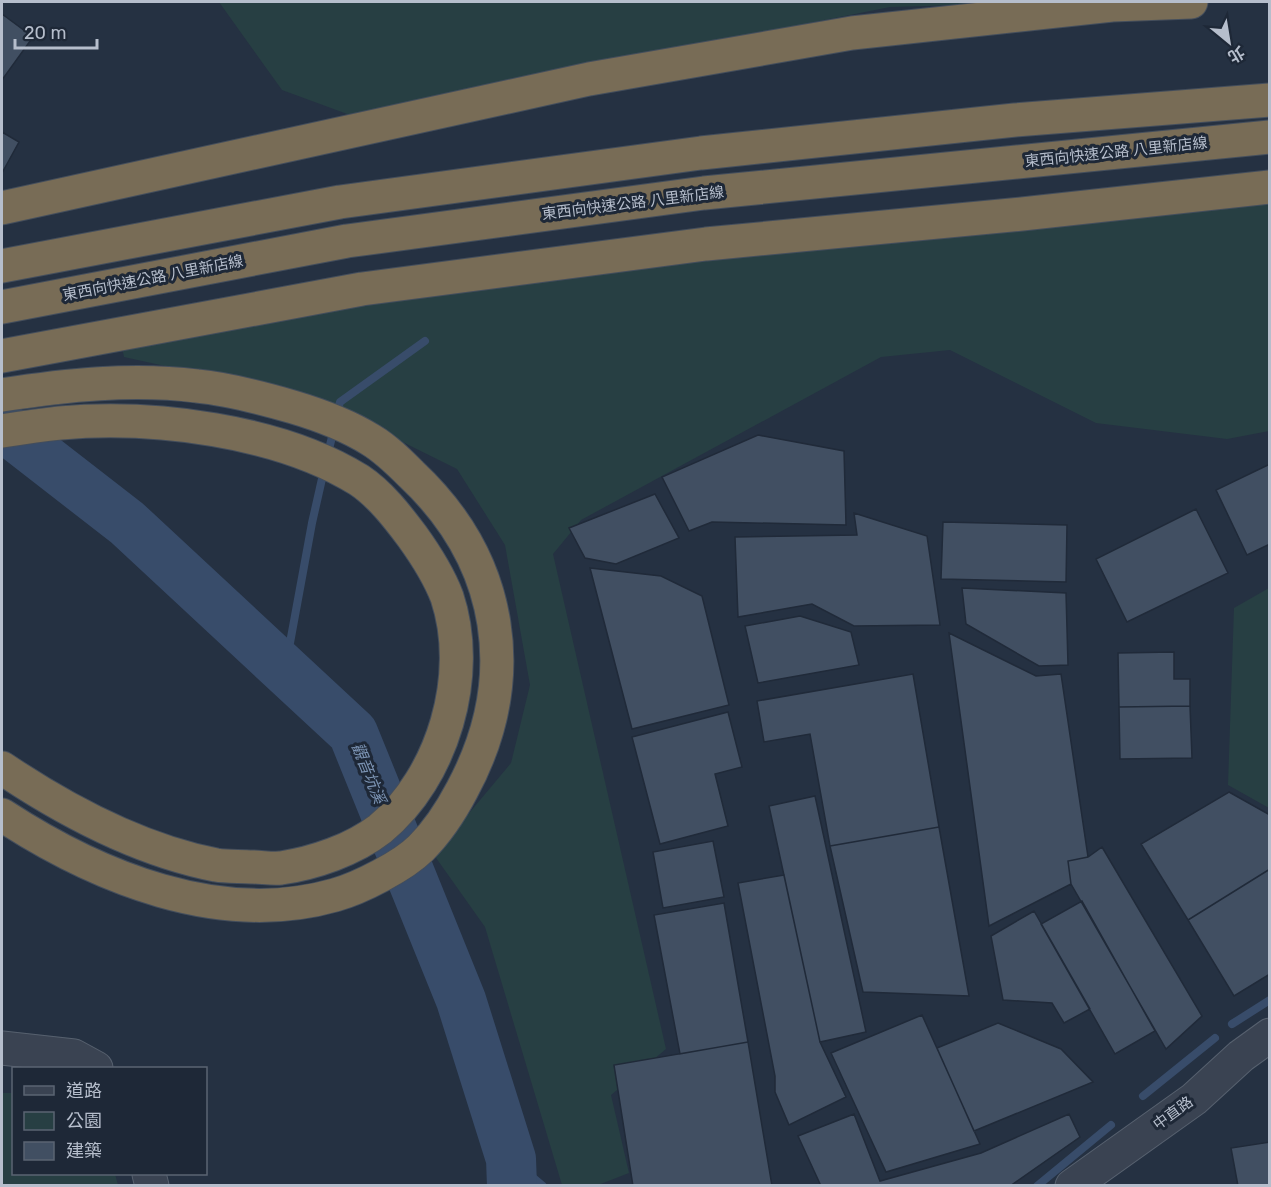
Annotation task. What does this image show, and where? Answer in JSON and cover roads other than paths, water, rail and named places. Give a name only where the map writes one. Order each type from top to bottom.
[{"type":"highway","points":[[2,208],[589,79],[852,33],[1112,5],[1191,2]]},
{"type":"highway","points":[[2,266],[340,202],[701,153],[1015,120],[1269,100]]},
{"type":"highway","name":"東西向快速公路 八里新店線","points":[[2,307],[347,241],[704,193],[1269,137]]},
{"type":"highway","points":[[2,356],[362,289],[706,244],[1022,214],[1269,187]]},
{"type":"highway","points":[[2,395],[51,387],[128,382],[197,386],[265,399],[323,416],[372,441],[433,494],[462,535],[485,581],[496,630],[498,682],[490,725],[474,768],[448,816],[420,850],[379,876],[337,895],[288,905],[231,905],[172,894],[94,866],[38,839],[2,815]]},
{"type":"highway","points":[[2,431],[62,423],[138,422],[206,428],[268,442],[311,456],[360,481],[395,513],[424,552],[447,597],[457,646],[454,694],[439,745],[416,791],[379,829],[335,855],[279,868],[218,866],[160,849],[98,825],[43,795],[2,768]]},
{"type":"street","name":"中直路","points":[[1072,1185],[1194,1099],[1241,1056],[1269,1035]]},
{"type":"street","points":[[2,1048],[74,1056],[94,1067]]},
{"type":"waterway","points":[[336,416],[340,402],[425,341]]},
{"type":"waterway","name":"觀音坑溪","points":[[2,426],[127,523],[353,733],[461,1000],[511,1159],[512,1186]]},
{"type":"waterway","points":[[327,457],[334,429]]},
{"type":"waterway","points":[[285,670],[324,470]]},
{"type":"waterway","points":[[1232,1024],[1270,1000]]},
{"type":"waterway","points":[[1143,1096],[1215,1038]]},
{"type":"waterway","points":[[1037,1186],[1111,1125]]},
{"type":"waterway","points":[[511,1159],[543,1186]]}]
